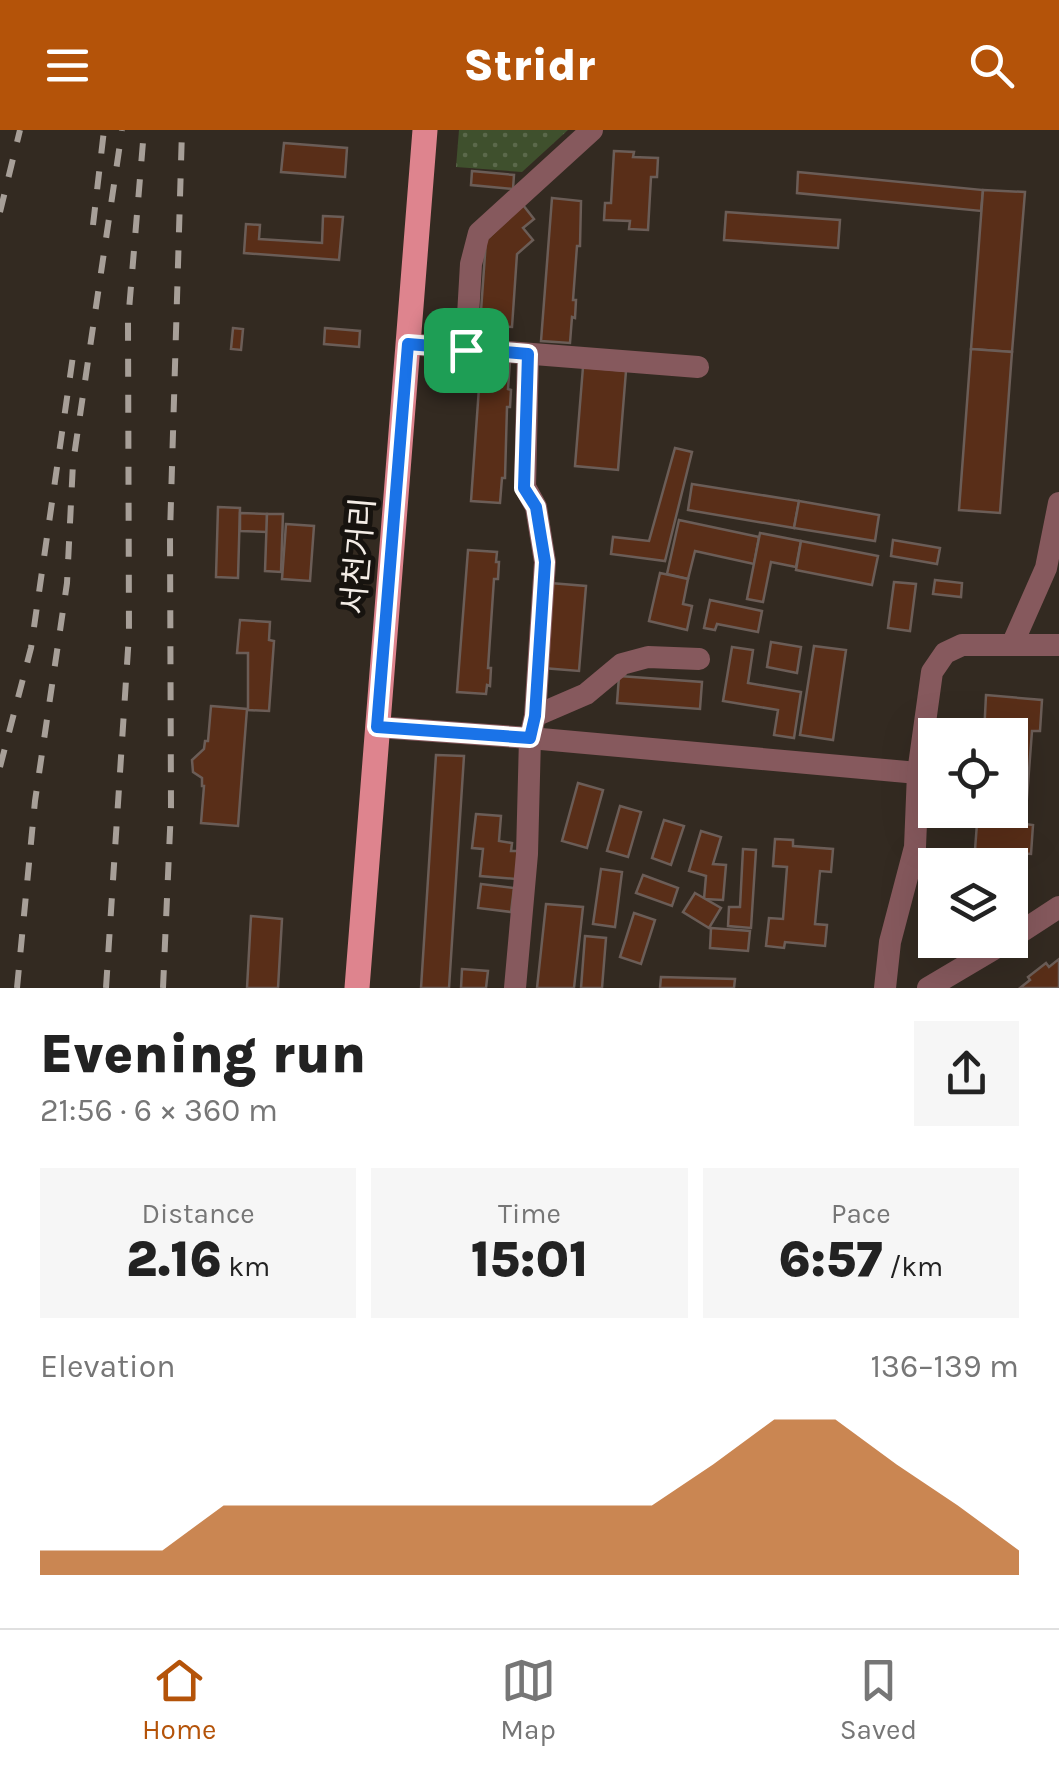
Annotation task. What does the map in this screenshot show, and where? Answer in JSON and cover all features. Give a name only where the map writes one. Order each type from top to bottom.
[{"type":"main road","name":"서천거리","points":[[357,988],[425,130]]},
{"type":"street","points":[[466,350],[471,264],[479,233],[592,130]]},
{"type":"street","points":[[408,344],[698,366]]},
{"type":"street","points":[[515,988],[545,562],[536,507],[524,488],[528,354]]},
{"type":"street","points":[[1012,645],[1046,568],[1059,502]]},
{"type":"street","points":[[926,718],[932,672],[946,653],[962,645],[1059,646]]},
{"type":"street","points":[[533,727],[586,694],[622,664],[648,657],[699,659]]},
{"type":"street","points":[[377,727],[533,727],[918,773],[915,847],[890,942],[885,988]]},
{"type":"street","points":[[1028,928],[1059,907]]},
{"type":"street","points":[[928,988],[979,958]]},
{"type":"green space","points":[[459,130],[568,130],[522,172],[456,167]]},
{"type":"building","points":[[284,143],[347,148],[345,177],[281,172]]},
{"type":"building","points":[[614,151],[658,158],[657,177],[651,177],[648,230],[629,229],[630,221],[604,220],[605,203],[611,203]]},
{"type":"building","points":[[472,171],[514,175],[513,189],[471,185]]},
{"type":"building","points":[[798,172],[983,190],[981,211],[797,193]]},
{"type":"building","points":[[983,190],[1025,192],[1012,352],[971,349]]},
{"type":"building","points":[[552,198],[581,201],[575,318],[572,317],[570,343],[541,341]]},
{"type":"building","points":[[523,205],[534,219],[523,228],[533,240],[517,254],[512,327],[480,325],[486,240]]},
{"type":"building","points":[[726,212],[840,220],[838,248],[724,240]]},
{"type":"building","points":[[323,216],[343,217],[339,260],[244,253],[246,224],[260,225],[259,239],[322,243]]},
{"type":"building","points":[[233,328],[243,329],[241,350],[231,349]]},
{"type":"building","points":[[325,328],[360,331],[359,347],[324,344]]},
{"type":"building","points":[[971,349],[1012,352],[1000,513],[959,510]]},
{"type":"building","points":[[481,359],[510,361],[505,478],[500,503],[471,501]]},
{"type":"building","points":[[583,367],[626,371],[618,470],[575,466]]},
{"type":"building","points":[[675,448],[692,452],[665,561],[611,554],[613,537],[649,541]]},
{"type":"building","points":[[692,484],[799,501],[794,528],[688,510]]},
{"type":"building","points":[[799,501],[879,515],[875,541],[794,528]]},
{"type":"building","points":[[218,507],[240,508],[238,578],[216,577]]},
{"type":"building","points":[[240,513],[267,514],[267,532],[240,531]]},
{"type":"building","points":[[267,514],[283,514],[281,572],[265,571]]},
{"type":"building","points":[[679,520],[759,537],[754,564],[695,551],[688,579],[667,574]]},
{"type":"building","points":[[286,524],[314,526],[310,581],[282,579]]},
{"type":"building","points":[[760,533],[801,541],[796,567],[771,562],[763,602],[747,599]]},
{"type":"building","points":[[893,540],[940,548],[937,564],[891,556]]},
{"type":"building","points":[[801,541],[878,556],[872,585],[796,570]]},
{"type":"building","points":[[468,550],[497,552],[499,562],[498,579],[494,579],[490,686],[487,685],[486,694],[457,692]]},
{"type":"building","points":[[660,573],[688,579],[683,604],[692,606],[687,630],[649,621]]},
{"type":"building","points":[[935,580],[962,583],[961,597],[933,594]]},
{"type":"building","points":[[894,582],[916,584],[910,631],[888,628]]},
{"type":"building","points":[[550,583],[586,586],[579,671],[543,668]]},
{"type":"building","points":[[710,600],[762,611],[758,632],[717,624],[715,630],[704,628]]},
{"type":"building","points":[[240,620],[270,622],[269,640],[274,641],[269,711],[248,710],[248,653],[237,653]]},
{"type":"building","points":[[771,642],[801,647],[797,673],[767,667]]},
{"type":"building","points":[[814,646],[846,650],[833,740],[800,735]]},
{"type":"building","points":[[732,647],[753,650],[748,683],[801,692],[794,738],[774,735],[778,710],[723,701]]},
{"type":"building","points":[[619,676],[702,682],[700,709],[617,703]]},
{"type":"building","points":[[986,695],[1042,700],[1040,731],[1032,731],[1028,784],[1028,718],[985,718]]},
{"type":"building","points":[[211,706],[247,709],[238,826],[201,823],[204,786],[202,778],[193,772],[192,760],[208,741]]},
{"type":"building","points":[[436,755],[464,756],[449,988],[421,988]]},
{"type":"building","points":[[578,783],[603,790],[587,848],[562,841]]},
{"type":"building","points":[[620,806],[641,812],[628,857],[607,851]]},
{"type":"building","points":[[476,814],[501,816],[499,841],[512,843],[511,851],[519,851],[516,879],[480,876],[483,849],[472,848]]},
{"type":"building","points":[[664,820],[684,826],[671,865],[652,858]]},
{"type":"building","points":[[1033,825],[1031,854],[1028,848],[975,848],[977,828]]},
{"type":"building","points":[[701,831],[721,837],[713,864],[726,865],[723,900],[704,899],[706,876],[689,871]]},
{"type":"building","points":[[775,839],[793,840],[793,846],[833,849],[831,872],[820,871],[815,924],[827,925],[825,946],[785,942],[784,948],[766,946],[769,918],[783,919],[787,867],[773,866]]},
{"type":"building","points":[[743,849],[756,850],[751,928],[728,926],[729,907],[740,907]]},
{"type":"building","points":[[601,869],[622,872],[615,927],[593,924]]},
{"type":"building","points":[[643,875],[678,888],[672,906],[636,893]]},
{"type":"building","points":[[481,884],[514,888],[511,912],[478,908]]},
{"type":"building","points":[[695,893],[721,908],[709,928],[683,912]]},
{"type":"building","points":[[546,904],[583,907],[574,988],[537,988]]},
{"type":"building","points":[[634,913],[655,920],[641,964],[620,957]]},
{"type":"building","points":[[251,916],[282,919],[278,988],[247,988]]},
{"type":"building","points":[[711,928],[750,931],[748,951],[710,948]]},
{"type":"building","points":[[585,936],[606,938],[602,988],[581,988]]},
{"type":"building","points":[[1059,959],[1059,988],[1020,988],[1046,963],[1049,967]]},
{"type":"building","points":[[462,969],[488,971],[486,988],[461,988]]},
{"type":"building","points":[[661,977],[735,979],[734,988],[660,988]]},
{"type":"railway","points":[[0,212],[20,130]]},
{"type":"railway","points":[[93,225],[104,130]]},
{"type":"railway","points":[[17,988],[35,801],[67,583],[73,463],[122,130]]},
{"type":"railway","points":[[106,988],[129,634],[128,322],[144,130]]},
{"type":"railway","points":[[163,988],[171,808],[170,534],[182,130]]},
{"type":"railway","points":[[0,767],[31,648],[74,349]]},
{"type":"route","points":[[408,344],[466,350],[528,354],[524,488],[536,507],[545,562],[535,716],[530,738],[377,727],[408,344]]}]
